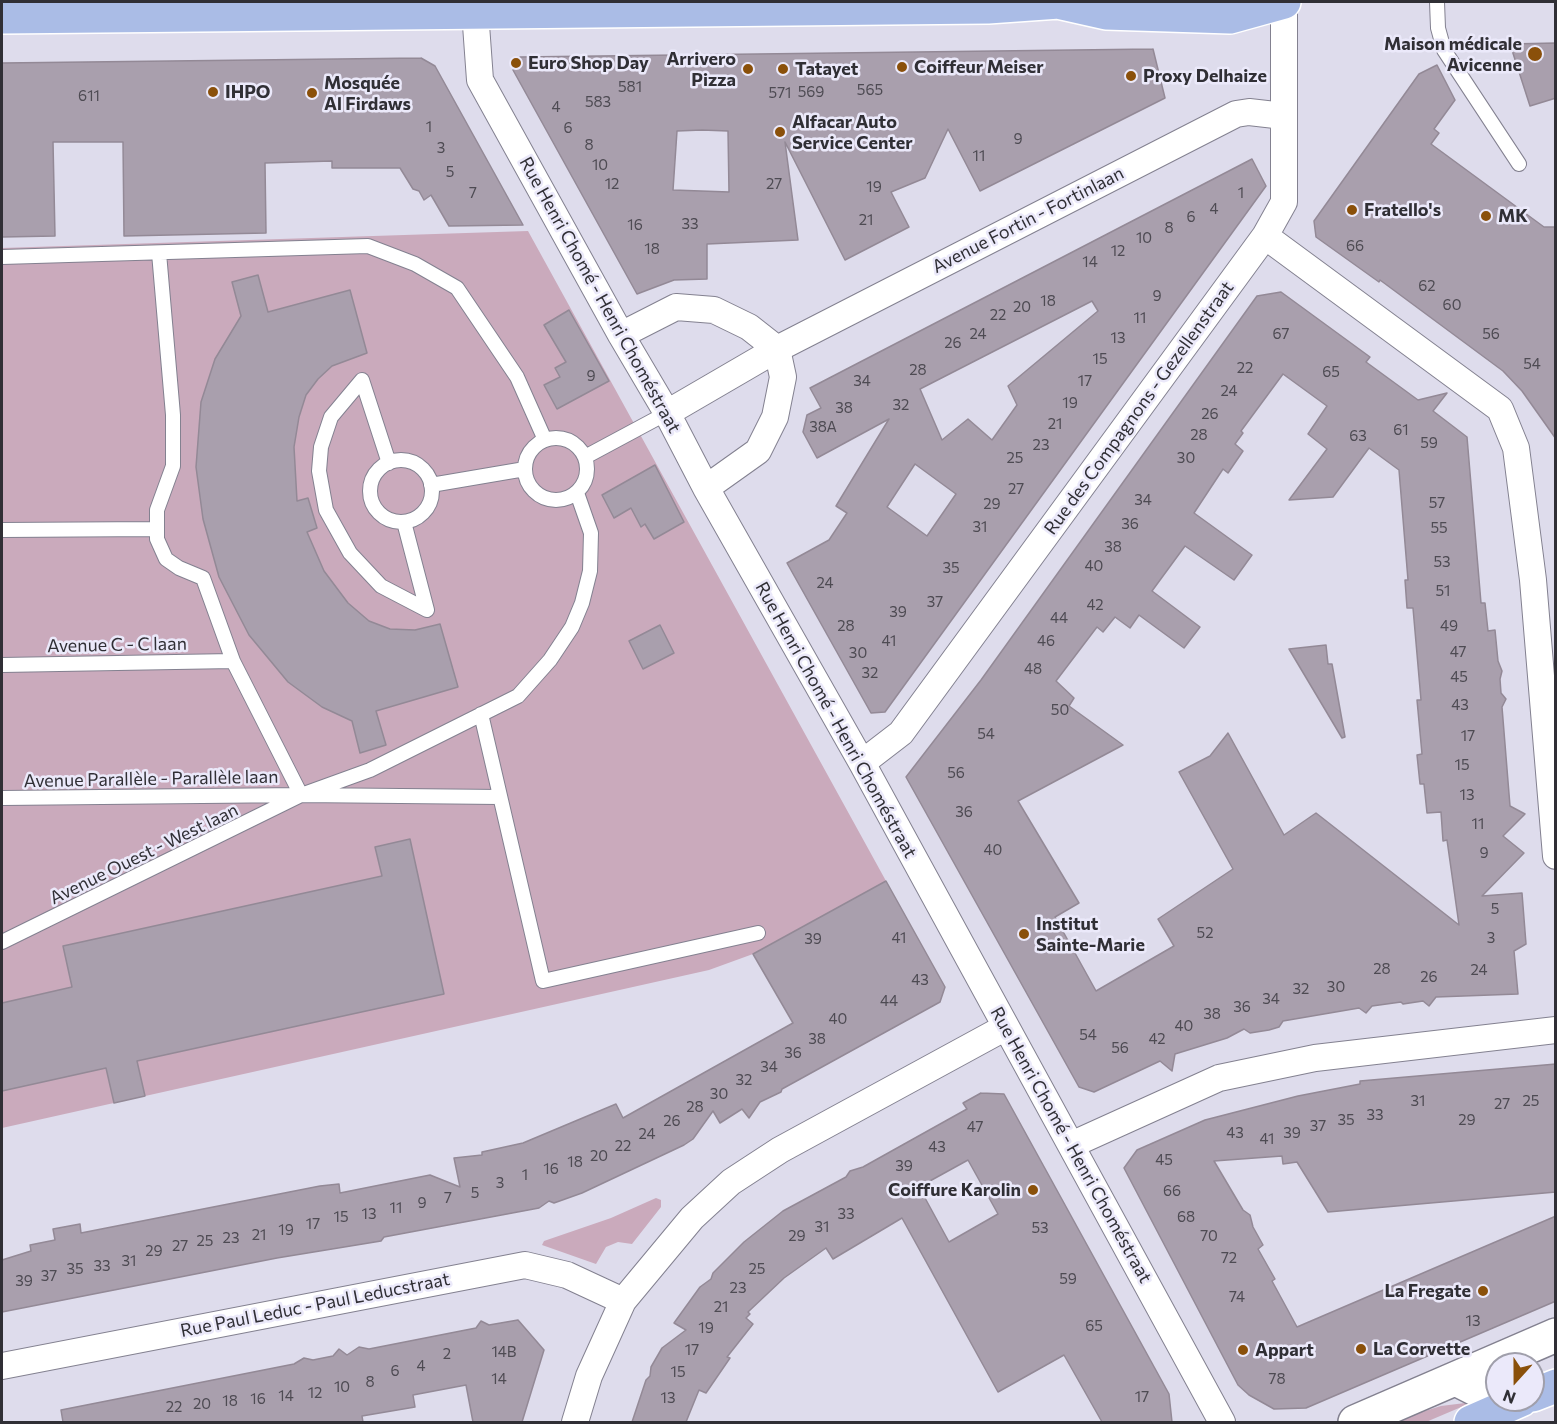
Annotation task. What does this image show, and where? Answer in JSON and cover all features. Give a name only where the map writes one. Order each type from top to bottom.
[{"type":"main road","points":[[2,17],[413,7],[475,11],[988,7],[1058,2],[1106,13],[1230,17],[1284,2],[1310,2]]},
{"type":"main road","points":[[1471,1422],[1504,1412]]},
{"type":"street","name":"Rue des Compagnons - Gezellenstraat","points":[[862,763],[901,733],[1265,236],[1284,202],[1284,2]]},
{"type":"street","name":"Rue Henri Chomé - Henri Choméstraat","points":[[475,11],[480,80],[621,335],[667,413],[706,488],[862,763],[1222,1422]]},
{"type":"street","name":"Avenue Fortin - Fortinlaan","points":[[667,413],[777,349],[1236,114],[1249,112],[1284,116]]},
{"type":"street","points":[[1265,236],[1500,409],[1516,448],[1533,580],[1556,856]]},
{"type":"street","points":[[621,335],[676,307],[714,310],[749,327],[777,349],[783,377],[775,417],[758,451],[706,488]]},
{"type":"street","points":[[575,1422],[589,1376],[623,1301],[692,1218],[731,1182],[780,1150],[1006,1027]]},
{"type":"street","points":[[1071,1145],[1219,1078],[1315,1058],[1556,1030]]},
{"type":"street","name":"Rue Paul Leduc - Paul Leducstraat","points":[[2,1366],[525,1265],[567,1275],[623,1301]]},
{"type":"street","points":[[1355,1422],[1556,1335]]},
{"type":"street","points":[[1456,1379],[1485,1391]]},
{"type":"lane","points":[[1437,2],[1438,28],[1444,50],[1519,164]]},
{"type":"lane","points":[[2,257],[368,246],[415,264],[457,288],[517,377],[545,440]]},
{"type":"lane","points":[[159,253],[173,415],[173,466],[157,510],[156,530],[166,559],[179,568],[203,578],[233,661],[301,795],[370,770],[518,696],[550,660],[572,627],[590,571],[591,534],[577,493]]},
{"type":"lane","points":[[388,463],[362,380],[330,417],[321,447],[319,471],[326,510],[350,553],[381,586],[428,610],[404,522]]},
{"type":"lane","points":[[585,457],[667,413]]},
{"type":"lane","points":[[554,438],[573,443],[585,457],[587,476],[577,493],[567,499],[555,501],[544,498],[527,481],[525,469],[531,452],[545,440],[554,438]]},
{"type":"lane","points":[[407,460],[415,464],[423,469],[432,485],[430,502],[426,510],[412,520],[404,522],[384,516],[372,499],[374,478],[388,463],[407,460]]},
{"type":"lane","points":[[432,485],[525,469]]},
{"type":"lane","points":[[2,530],[156,530]]},
{"type":"lane","name":"Avenue C - C laan","points":[[2,664],[233,661]]},
{"type":"lane","points":[[481,714],[543,981],[759,933]]},
{"type":"lane","name":"Avenue Parallèle - Parallèle laan","points":[[2,798],[301,795],[500,797]]},
{"type":"lane","name":"Avenue Ouest - West laan","points":[[2,942],[301,795]]},
{"type":"shaded area","points":[[528,231],[886,881],[753,954],[709,970],[2,1128],[2,248]]},
{"type":"shaded area","points":[[656,1198],[661,1200],[661,1207],[632,1244],[618,1242],[606,1247],[596,1264],[542,1245],[544,1241],[611,1218]]},
{"type":"shaded area","points":[[1465,1403],[1466,1405],[1426,1422],[1389,1422],[1441,1406]]},
{"type":"building","points":[[1556,43],[1556,98],[1530,106],[1510,44]]},
{"type":"building","points":[[1153,49],[1165,98],[980,191],[948,129],[925,178],[891,192],[909,227],[845,260],[785,142],[798,240],[707,244],[707,279],[674,280],[637,294],[513,70],[520,57]],"holes":[[[677,131],[728,131],[729,192],[673,190]]]},
{"type":"building","points":[[421,58],[435,66],[523,225],[449,226],[431,195],[424,200],[419,191],[413,189],[400,168],[332,168],[332,161],[265,163],[266,233],[124,236],[123,142],[53,142],[55,236],[2,237],[2,63]]},
{"type":"building","points":[[1437,65],[1455,100],[1434,129],[1439,133],[1431,144],[1544,227],[1556,227],[1556,439],[1522,391],[1503,371],[1380,280],[1379,282],[1316,237],[1314,221],[1419,74]]},
{"type":"building","points":[[1252,159],[1266,186],[885,712],[871,713],[787,563],[829,540],[847,513],[836,506],[889,419],[817,458],[803,432],[807,415],[821,408],[810,388]],"holes":[[[1092,301],[1098,311],[1008,386],[1017,405],[992,440],[968,419],[942,440],[920,389]],[[915,464],[956,494],[927,536],[887,507]]]},
{"type":"building","points":[[258,275],[268,312],[350,290],[367,353],[332,366],[306,395],[299,417],[294,447],[297,501],[308,498],[317,528],[307,532],[324,571],[348,603],[369,621],[390,629],[415,630],[440,624],[458,687],[376,711],[386,745],[360,753],[352,721],[322,707],[288,682],[249,635],[219,577],[203,519],[196,467],[201,402],[215,359],[241,316],[232,282]]},
{"type":"building","points":[[1281,292],[1370,357],[1366,362],[1418,400],[1447,393],[1433,411],[1467,437],[1481,603],[1485,603],[1488,631],[1495,630],[1498,661],[1502,671],[1501,693],[1506,699],[1502,707],[1510,806],[1525,814],[1503,836],[1524,853],[1482,896],[1522,893],[1526,944],[1514,951],[1518,994],[1436,997],[1429,1006],[1423,1001],[1403,1004],[1401,1002],[1372,1006],[1366,1013],[1359,1008],[1283,1021],[1279,1027],[1269,1030],[1250,1033],[1244,1029],[1227,1038],[1175,1054],[1172,1071],[1160,1061],[1094,1092],[1079,1087],[906,777],[981,680],[1257,296]],"holes":[[[1283,374],[1327,406],[1308,434],[1327,449],[1289,500],[1333,497],[1369,448],[1399,470],[1408,580],[1405,580],[1407,608],[1413,608],[1421,700],[1417,700],[1422,754],[1417,755],[1420,784],[1424,784],[1427,813],[1441,812],[1443,841],[1447,840],[1459,925],[1316,813],[1284,835],[1228,733],[1210,756],[1179,772],[1233,869],[1158,919],[1174,946],[1096,991],[1055,917],[1079,903],[1018,801],[1123,745],[1069,706],[1074,698],[1056,681],[1097,627],[1103,632],[1115,617],[1130,628],[1139,615],[1184,648],[1200,627],[1152,591],[1185,546],[1234,580],[1252,555],[1194,513],[1223,469],[1228,473],[1243,451],[1235,444],[1243,433],[1241,431]]]},
{"type":"building","points":[[569,310],[609,381],[557,409],[544,385],[560,377],[555,368],[566,362],[544,325]]},
{"type":"building","points":[[655,465],[684,522],[654,539],[645,524],[641,527],[631,508],[614,518],[602,495]]},
{"type":"building","points":[[660,625],[674,653],[643,669],[629,641]]},
{"type":"building","points":[[1326,645],[1328,664],[1332,664],[1345,737],[1342,738],[1289,649]]},
{"type":"building","points":[[410,839],[444,994],[137,1061],[145,1096],[114,1103],[106,1068],[2,1091],[2,1003],[72,987],[63,946],[382,876],[375,847]]},
{"type":"building","points":[[886,881],[945,987],[940,1002],[760,1102],[749,1118],[742,1109],[720,1123],[713,1111],[693,1139],[684,1145],[582,1193],[554,1203],[549,1201],[539,1208],[384,1237],[381,1241],[277,1258],[2,1312],[2,1260],[31,1251],[30,1245],[55,1240],[53,1229],[80,1224],[81,1233],[339,1184],[340,1193],[430,1175],[460,1187],[454,1158],[482,1155],[482,1152],[523,1143],[616,1104],[623,1118],[793,1023],[753,954]]},
{"type":"building","points":[[1556,1064],[1556,1192],[1328,1212],[1297,1162],[1283,1164],[1282,1156],[1214,1161],[1243,1210],[1250,1215],[1253,1227],[1263,1245],[1258,1249],[1297,1327],[1556,1216],[1556,1301],[1306,1408],[1274,1409],[1249,1395],[1238,1385],[1124,1168],[1137,1150],[1205,1120],[1298,1096],[1360,1084],[1360,1081]]},
{"type":"building","points":[[981,1093],[1004,1094],[1169,1394],[1172,1422],[1102,1422],[1064,1355],[998,1392],[902,1218],[833,1259],[826,1248],[784,1278],[748,1312],[750,1314],[746,1318],[753,1324],[727,1357],[730,1358],[706,1393],[699,1390],[686,1422],[632,1422],[646,1380],[650,1376],[651,1367],[662,1348],[686,1330],[674,1323],[700,1287],[711,1279],[713,1273],[744,1242],[783,1211],[846,1177],[850,1171],[863,1167],[967,1109],[963,1103]],"holes":[[[968,1160],[998,1214],[949,1242],[919,1187]]]},
{"type":"building","points":[[518,1320],[544,1350],[522,1422],[473,1422],[466,1385],[413,1395],[415,1407],[362,1416],[363,1422],[63,1422],[61,1410],[294,1364],[304,1358],[313,1360],[333,1356],[339,1349],[347,1355],[359,1347],[369,1349],[476,1328],[481,1321],[489,1325]]},
{"type":"place","name":"Maison médicale Avicenne","points":[[1535,54]]},
{"type":"place","name":"Euro Shop Day","points":[[516,63]]},
{"type":"place","name":"Coiffeur Meiser","points":[[902,67]]},
{"type":"place","name":"Arrivero Pizza","points":[[748,69]]},
{"type":"place","name":"Tatayet","points":[[783,69]]},
{"type":"place","name":"Proxy Delhaize","points":[[1131,76]]},
{"type":"place","name":"IHPO","points":[[213,92]]},
{"type":"place","name":"Mosquée Al Firdaws","points":[[312,93]]},
{"type":"place","name":"Alfacar Auto Service Center","points":[[780,132]]},
{"type":"place","name":"Fratello's","points":[[1352,210]]},
{"type":"place","name":"MK","points":[[1486,216]]},
{"type":"place","name":"Institut Sainte-Marie","points":[[1024,934]]},
{"type":"place","name":"Coiffure Karolin","points":[[1033,1190]]},
{"type":"place","name":"La Fregate","points":[[1483,1291]]},
{"type":"place","name":"La Corvette","points":[[1361,1349]]},
{"type":"place","name":"Appart","points":[[1243,1350]]}]
